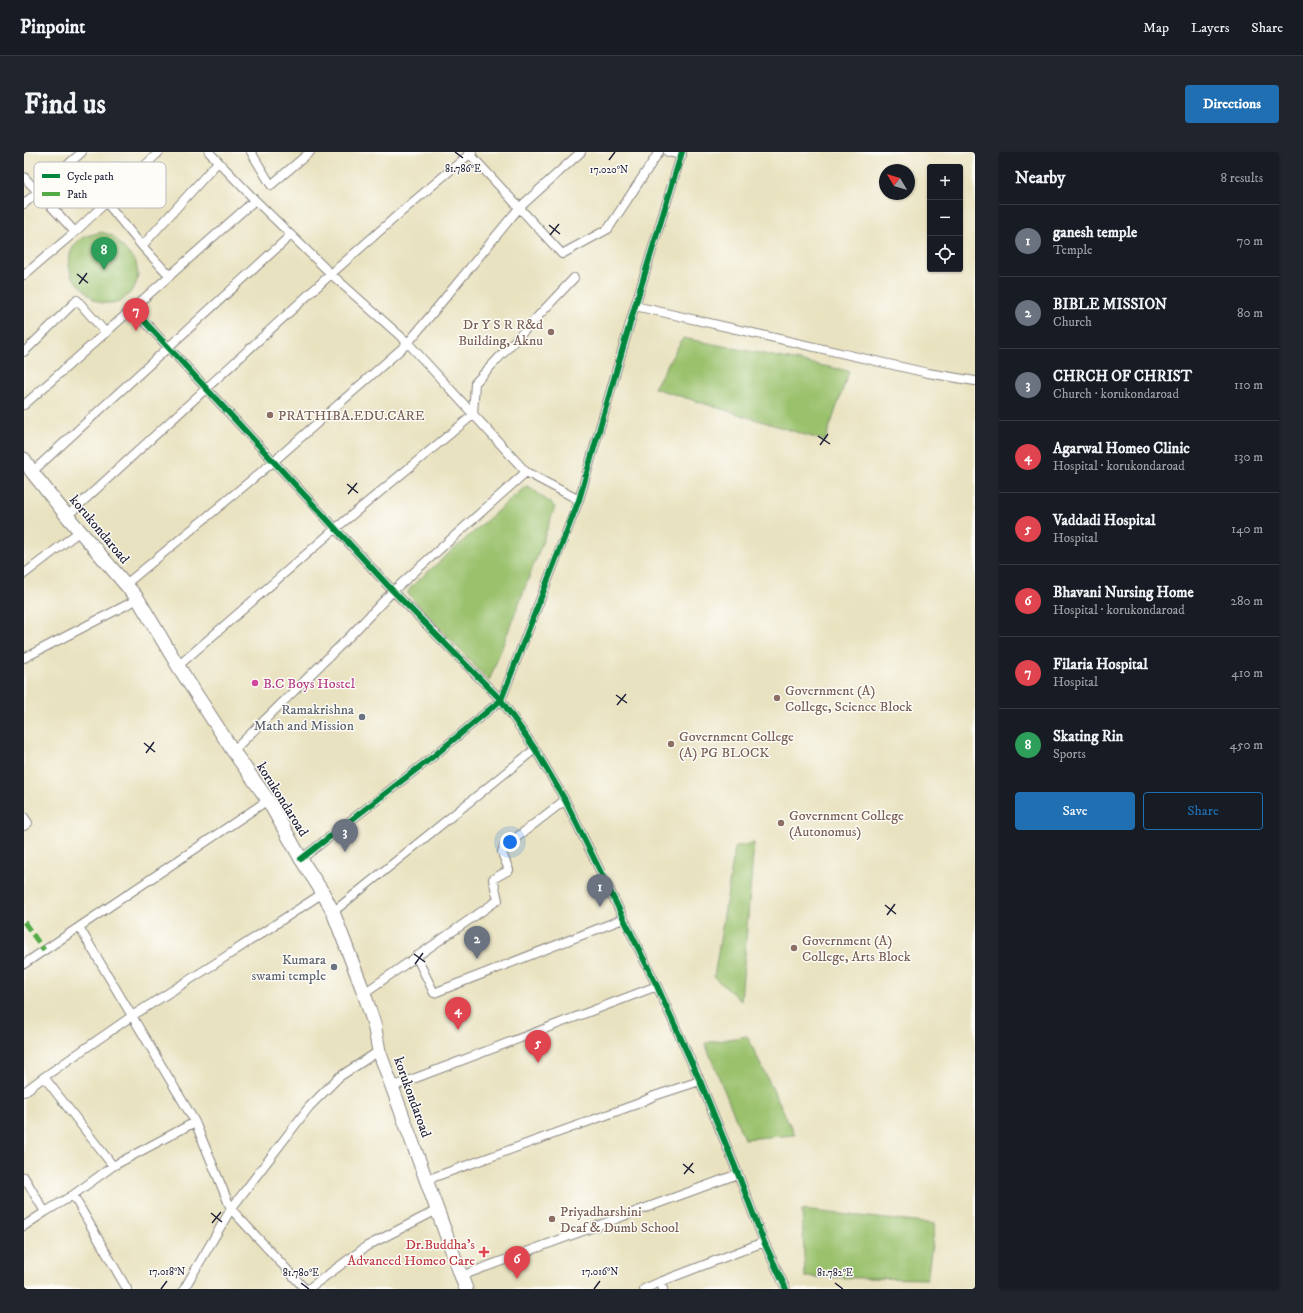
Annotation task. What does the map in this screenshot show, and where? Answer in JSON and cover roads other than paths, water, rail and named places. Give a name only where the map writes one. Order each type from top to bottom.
[{"type":"main road","name":"korukondaroad","points":[[24,459],[32,472],[67,516],[138,599],[178,666],[233,751],[268,800],[301,859],[334,912],[364,993],[374,1024],[379,1051],[466,1289]]},
{"type":"street","points":[[71,162],[82,152]]},
{"type":"street","points":[[148,162],[159,152]]},
{"type":"street","points":[[209,152],[291,235],[408,343],[526,472],[579,500]]},
{"type":"street","points":[[251,152],[271,185],[310,152]]},
{"type":"street","points":[[126,584],[273,462],[408,343],[519,208],[581,152]]},
{"type":"street","points":[[67,516],[332,274],[470,153],[562,254],[608,229],[659,152]]},
{"type":"street","points":[[301,859],[435,755],[501,700],[579,500],[635,306],[682,153],[668,152]]},
{"type":"street","points":[[142,246],[218,162]]},
{"type":"street","points":[[24,177],[34,188]]},
{"type":"street","points":[[24,204],[34,195]]},
{"type":"street","points":[[24,405],[255,200]]},
{"type":"street","points":[[53,208],[75,232]]},
{"type":"street","points":[[24,275],[75,232],[100,208]]},
{"type":"street","points":[[111,208],[142,246],[170,276]]},
{"type":"street","points":[[32,472],[291,235]]},
{"type":"street","points":[[178,666],[336,529],[473,415],[475,383],[574,278]]},
{"type":"street","points":[[24,352],[77,300],[106,333]]},
{"type":"street","points":[[635,306],[928,373],[975,380]]},
{"type":"street","points":[[133,309],[393,591],[501,700],[535,749],[565,800],[657,986],[700,1081],[764,1242],[786,1289]]},
{"type":"street","points":[[233,751],[351,635],[393,591],[526,472]]},
{"type":"street","points":[[24,574],[80,531]]},
{"type":"street","points":[[24,658],[138,599]]},
{"type":"street","points":[[334,912],[535,749]]},
{"type":"street","points":[[24,964],[268,800]]},
{"type":"street","points":[[364,993],[498,900],[493,879],[509,870],[502,853],[503,848],[565,800]]},
{"type":"street","points":[[24,818],[28,823],[24,826]]},
{"type":"street","points":[[24,1092],[44,1076],[132,1016],[323,893]]},
{"type":"street","points":[[416,956],[434,993],[623,919]]},
{"type":"street","points":[[79,927],[195,1122],[231,1209],[305,1289]]},
{"type":"street","points":[[392,1087],[657,986]]},
{"type":"street","points":[[184,1289],[231,1209],[308,1108],[339,1077],[379,1051]]},
{"type":"street","points":[[44,1076],[113,1166]]},
{"type":"street","points":[[426,1180],[637,1104],[654,1096],[700,1081]]},
{"type":"street","points":[[24,1226],[45,1212],[74,1196],[113,1166],[195,1122]]},
{"type":"street","points":[[461,1276],[738,1174]]},
{"type":"street","points":[[24,1177],[45,1212]]},
{"type":"street","points":[[74,1196],[127,1289]]},
{"type":"street","points":[[308,1289],[367,1246],[437,1210]]},
{"type":"street","points":[[644,1289],[662,1285],[764,1242]]},
{"type":"place","name":"Skating Rin","points":[[104,270]]},
{"type":"place","name":"Filaria Hospital","points":[[136,331]]},
{"type":"place","name":"Dr Y S R R&d Building, Aknu","points":[[551,332]]},
{"type":"place","name":"PRATHIBA.EDU.CARE","points":[[270,415]]},
{"type":"place","name":"B.C Boys Hostel","points":[[255,683]]},
{"type":"place","name":"Government (A) College, Science Block","points":[[777,698]]},
{"type":"place","name":"Ramakrishna Math and Mission","points":[[362,717]]},
{"type":"place","name":"Government College (A) PG BLOCK","points":[[671,744]]},
{"type":"place","name":"Government College (Autonomus)","points":[[781,823]]},
{"type":"place","name":"CHRCH OF CHRIST","points":[[345,852]]},
{"type":"place","name":"ganesh temple","points":[[600,907]]},
{"type":"place","name":"Government (A) College, Arts Block","points":[[794,948]]},
{"type":"place","name":"BIBLE MISSION","points":[[477,959]]},
{"type":"place","name":"Kumara swami temple","points":[[334,967]]},
{"type":"place","name":"Agarwal Homeo Clinic","points":[[458,1030]]},
{"type":"place","name":"Vaddadi Hospital","points":[[538,1063]]},
{"type":"place","name":"Priyadharshini Deaf & Dumb School","points":[[552,1219]]},
{"type":"place","name":"Dr.Buddha's Advanced Homeo Care","points":[[484,1252]]},
{"type":"place","name":"Bhavani Nursing Home","points":[[517,1279]]}]
